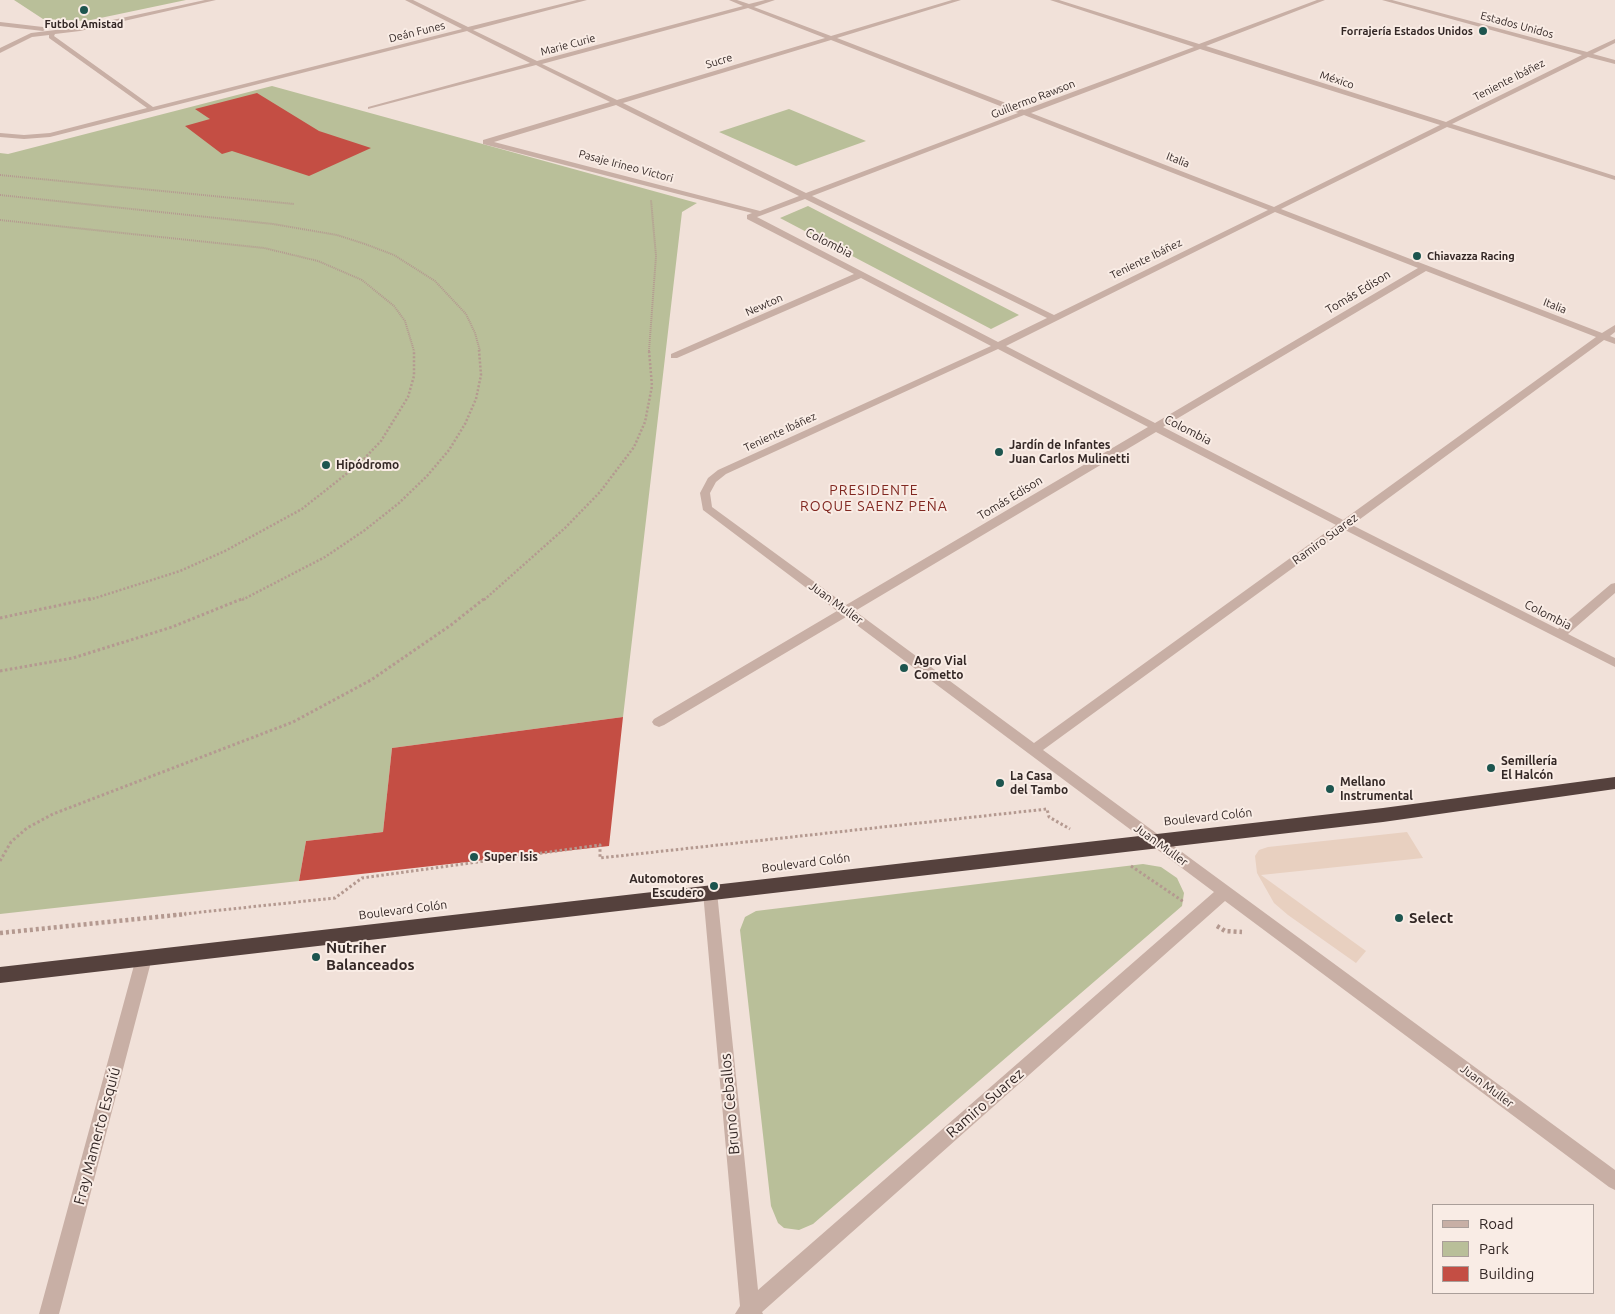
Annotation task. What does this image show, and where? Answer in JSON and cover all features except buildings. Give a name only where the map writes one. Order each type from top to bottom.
[{"type":"highway","name":"Boulevard Colón","points":[[0,975],[1383,815],[1615,783]]},
{"type":"street","points":[[0,50],[31,35],[80,29],[213,0]]},
{"type":"street","points":[[408,0],[1053,318]]},
{"type":"street","name":"Deán Funes","points":[[0,135],[24,137],[50,135],[584,0]]},
{"type":"street","name":"Italia","points":[[732,0],[1615,341]]},
{"type":"street","name":"Marie Curie","points":[[370,108],[772,0]]},
{"type":"street","name":"Sucre","points":[[486,142],[958,0]]},
{"type":"street","name":"México","points":[[1053,0],[1615,178]]},
{"type":"street","name":"Guillermo Rawson","points":[[755,215],[1322,0]]},
{"type":"street","name":"Estados Unidos","points":[[1385,0],[1615,62]]},
{"type":"street","points":[[0,24],[53,31]]},
{"type":"street","points":[[53,31],[51,37],[152,110]]},
{"type":"street","name":"Teniente Ibáñez","points":[[708,508],[705,493],[712,480],[722,472],[1000,345],[1615,42]]},
{"type":"street","name":"Pasaje Irineo Victori","points":[[486,142],[755,215]]},
{"type":"street","name":"Colombia","points":[[755,215],[862,274],[1156,428],[1615,663]]},
{"type":"street","name":"Tomás Edison","points":[[659,722],[1426,268]]},
{"type":"street","name":"Newton","points":[[674,356],[862,274]]},
{"type":"street","name":"Ramiro Suarez","points":[[1034,750],[1615,328]]},
{"type":"street","name":"Juan Muller","points":[[708,508],[1615,1181]]},
{"type":"street","points":[[1559,635],[1615,587]]},
{"type":"street","name":"Bruno Ceballos","points":[[710,892],[749,1313]]},
{"type":"street","name":"Ramiro Suarez","points":[[749,1313],[1225,892]]},
{"type":"street","name":"Fray Mamerto Esquiú","points":[[49,1314],[144,958]]},
{"type":"path","points":[[0,175],[294,204]]},
{"type":"path","points":[[0,195],[273,224],[337,235],[365,244],[401,259],[435,281],[452,296],[466,314],[475,333],[480,353],[476,399],[465,424],[449,450],[433,470],[399,503],[365,530],[325,557],[245,598],[172,627],[73,658],[0,671]]},
{"type":"path","points":[[0,861],[11,842],[27,828],[53,814],[293,722],[371,680],[451,625],[506,582],[600,492],[634,447],[645,422],[652,386],[649,347],[656,256],[651,196]]},
{"type":"path","points":[[0,220],[257,247],[318,261],[362,280],[394,306],[405,322],[412,338],[415,356],[414,376],[408,397],[381,441],[353,469],[302,509],[225,551],[180,571],[81,602],[0,618]]},
{"type":"path","points":[[0,933],[335,898],[362,878],[600,845],[600,858],[1046,809],[1050,817]]},
{"type":"path","points":[[1131,866],[1184,902]]},
{"type":"green space","name":"Futbol Amistad","points":[[14,0],[186,0],[86,21],[43,19]]},
{"type":"green space","name":"Hipódromo","points":[[272,86],[697,203],[682,212],[623,717],[392,748],[383,832],[306,841],[299,881],[0,914],[0,153],[8,154]]},
{"type":"green space","points":[[789,109],[866,141],[796,166],[719,132]]},
{"type":"green space","points":[[808,206],[1019,315],[991,329],[780,218]]},
{"type":"green space","points":[[1143,864],[1161,867],[1177,878],[1184,893],[1182,906],[813,1224],[799,1230],[784,1228],[778,1223],[771,1206],[740,930],[745,917],[756,911]]},
{"type":"shaded area","points":[[1407,832],[1423,858],[1261,875],[1366,951],[1356,963],[1274,903],[1257,873],[1255,856],[1259,850],[1268,847]]},
{"type":"place","name":"Futbol Amistad","points":[[84,10]]},
{"type":"place","name":"Forrajería Estados Unidos","points":[[1483,31]]},
{"type":"place","name":"Chiavazza Racing","points":[[1417,256]]},
{"type":"place","name":"Jardín de Infantes Juan Carlos Mulinetti","points":[[999,452]]},
{"type":"place","name":"Hipódromo","points":[[326,465]]},
{"type":"place","name":"Agro Vial Cometto","points":[[904,668]]},
{"type":"place","name":"Semillería El Halcón","points":[[1491,768]]},
{"type":"place","name":"La Casa del Tambo","points":[[1000,783]]},
{"type":"place","name":"Mellano Instrumental","points":[[1330,789]]},
{"type":"place","name":"Super Isis","points":[[474,857]]},
{"type":"place","name":"Automotores Escudero","points":[[714,886]]},
{"type":"place","name":"Select","points":[[1399,918]]},
{"type":"place","name":"Nutriher Balanceados","points":[[316,957]]},
{"type":"district","name":"PRESIDENTE ROQUE SAENZ PEÑA","points":[[874,498]]}]
